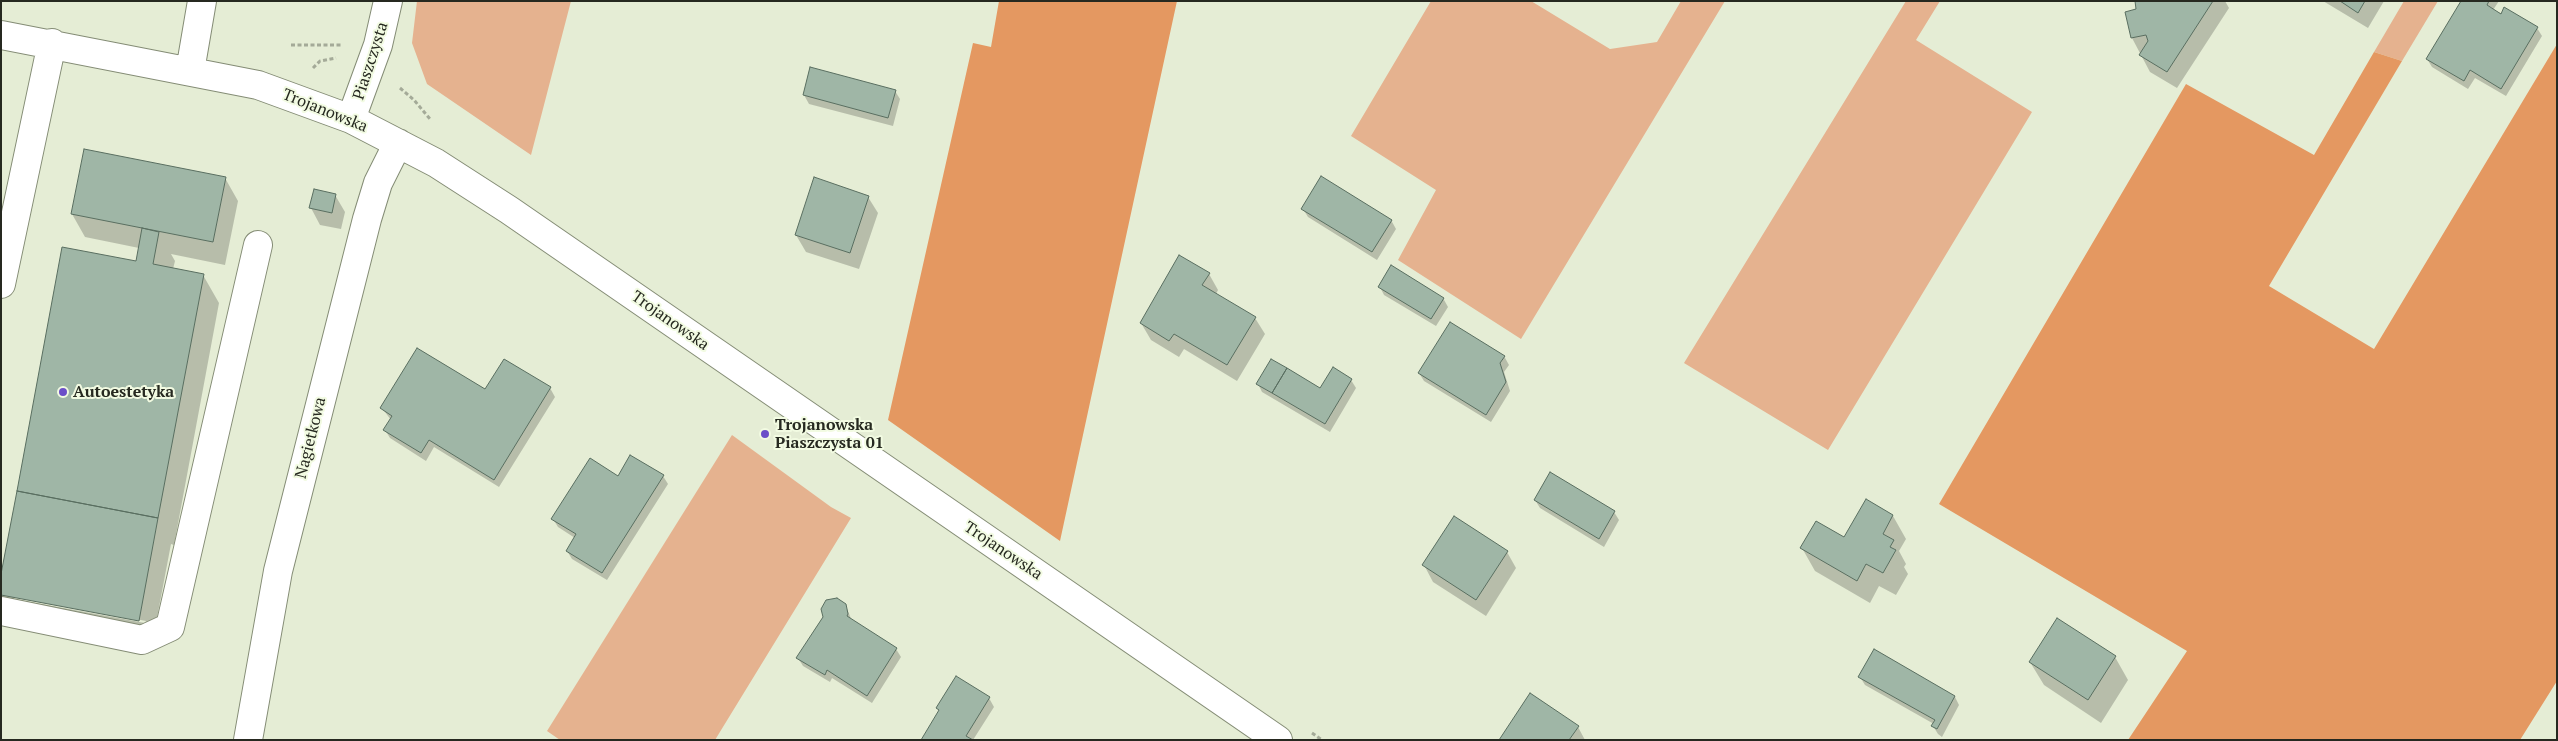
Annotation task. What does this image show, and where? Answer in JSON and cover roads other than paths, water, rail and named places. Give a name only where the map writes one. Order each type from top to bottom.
[{"type":"street","points":[[190,71],[202,1]]},
{"type":"street","name":"Piaszczysta","points":[[351,119],[378,45],[388,1]]},
{"type":"street","name":"Trojanowska","points":[[1,35],[258,85],[351,119],[436,163],[517,215],[1278,740]]},
{"type":"street","points":[[1,284],[6,235],[52,44]]},
{"type":"street","name":"Nagietkowa","points":[[248,740],[280,562],[367,219],[378,183],[398,143]]},
{"type":"street","points":[[1,611],[142,640],[170,627],[258,245]]},
{"type":"place","name":"Autoestetyka","points":[[63,392]]},
{"type":"place","name":"Trojanowska Piaszczysta 01","points":[[765,434]]}]
